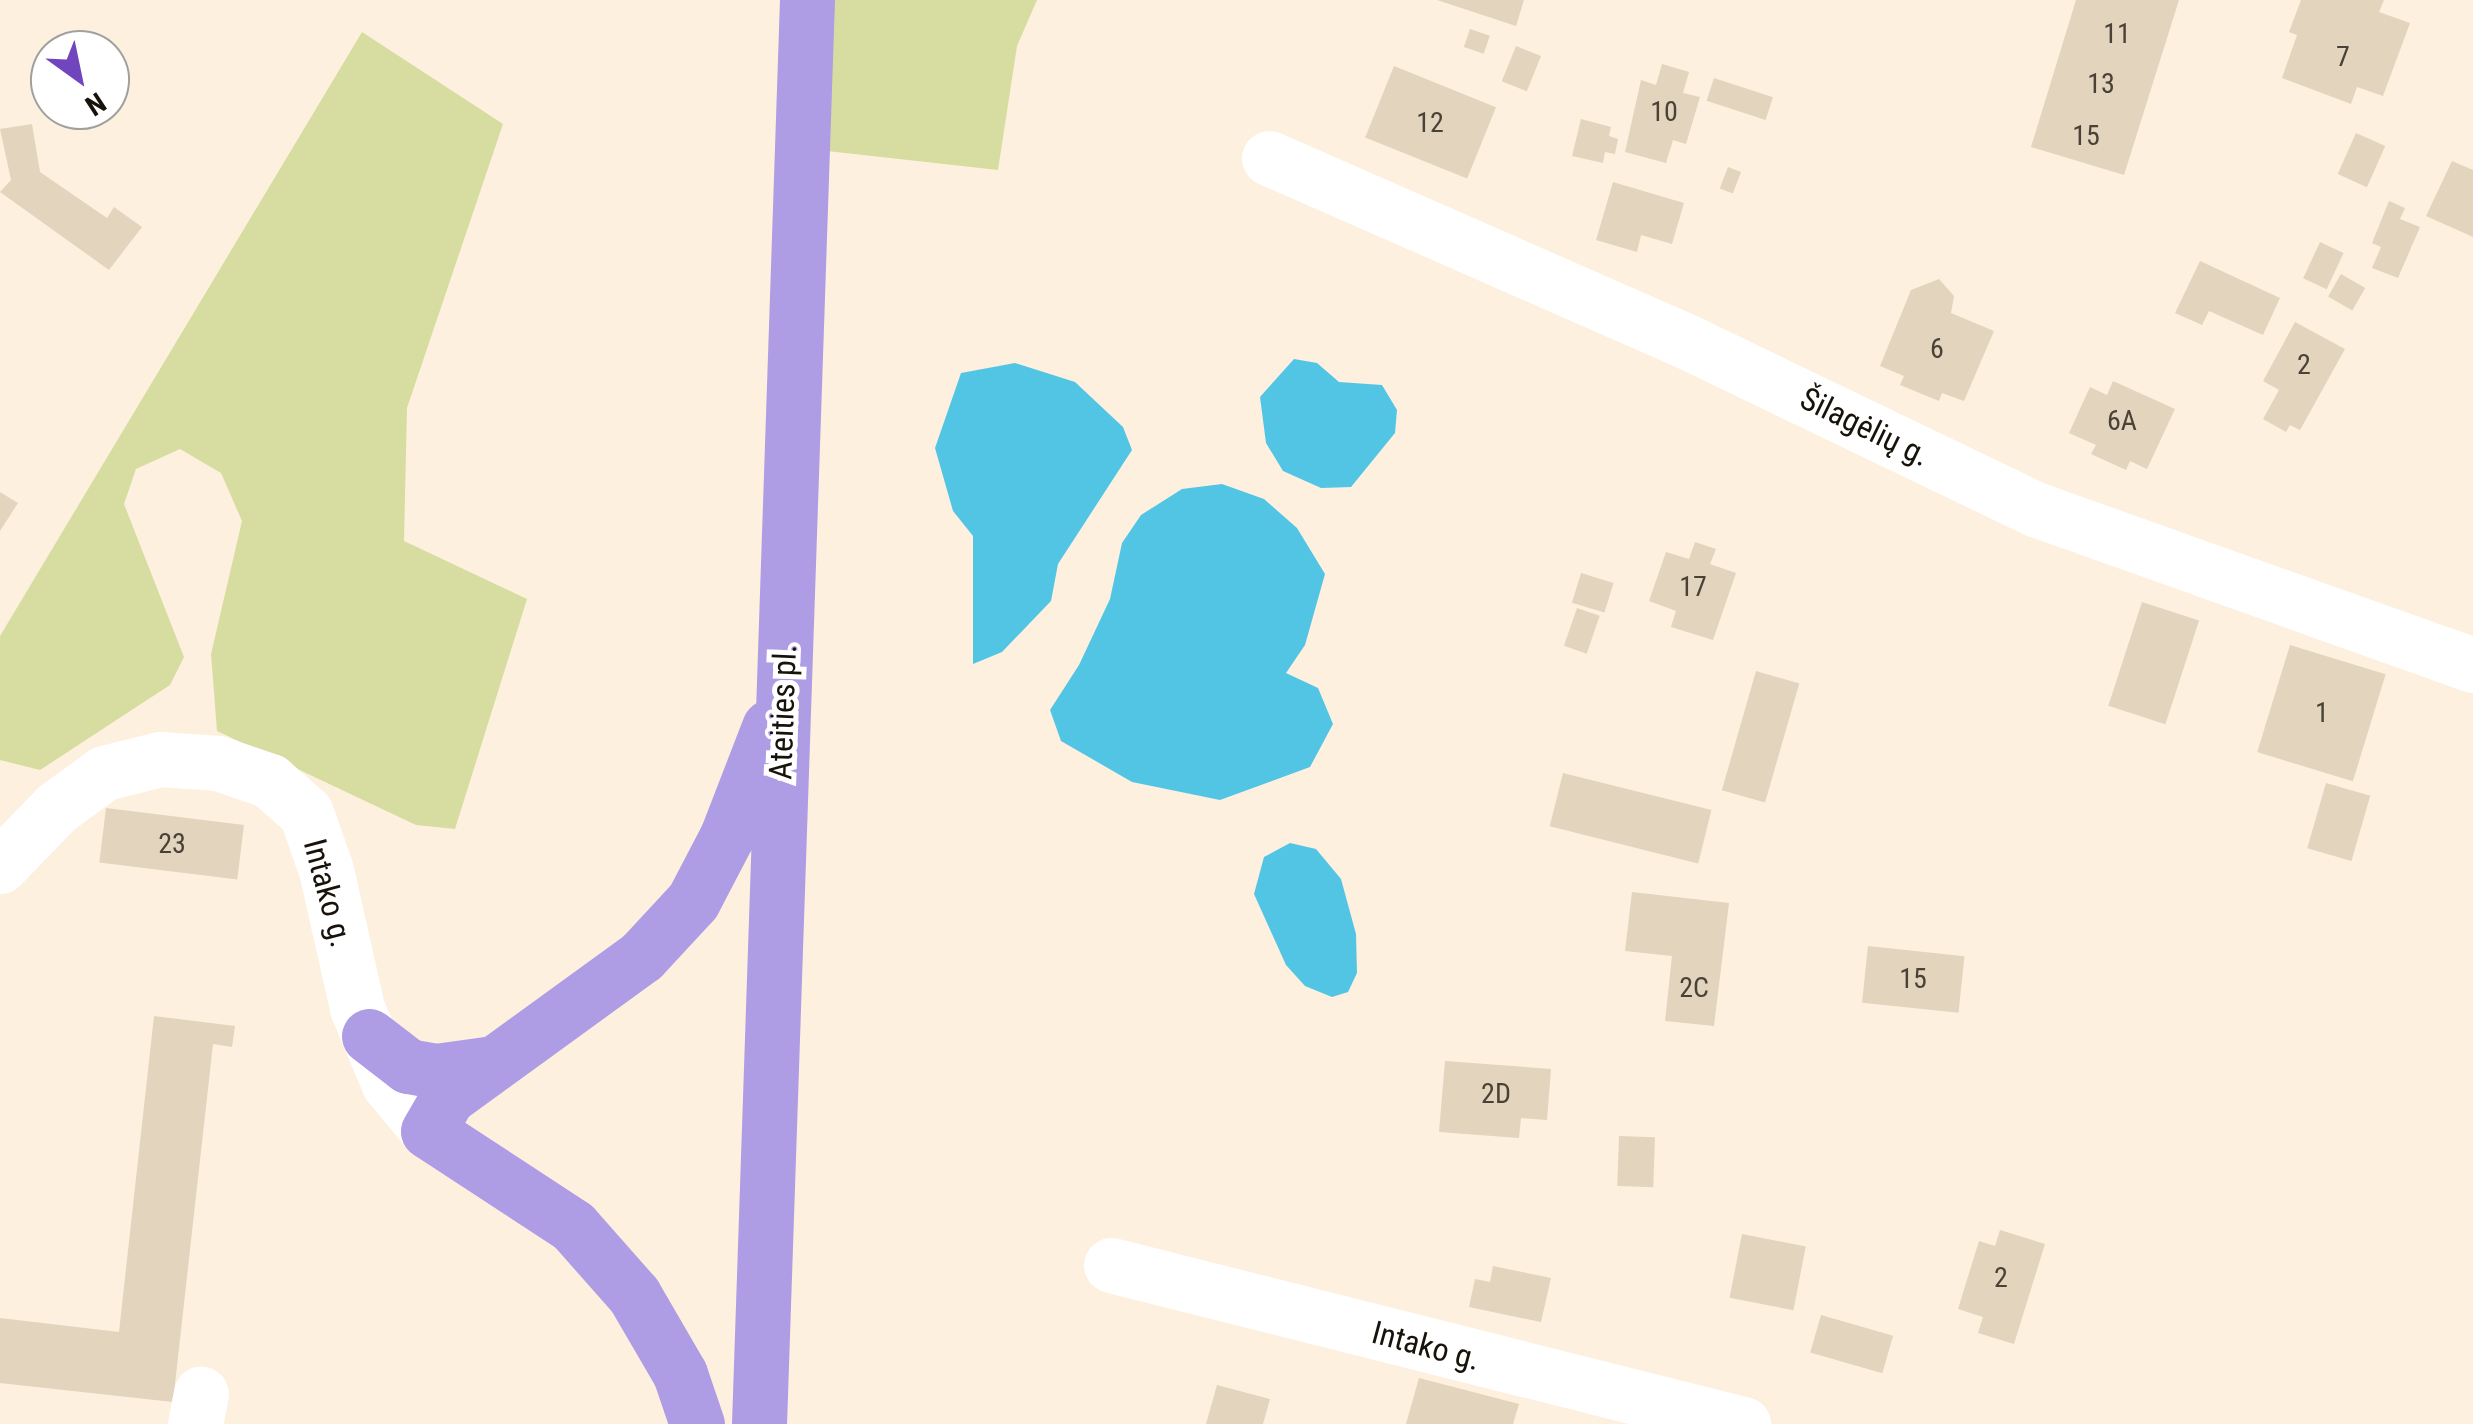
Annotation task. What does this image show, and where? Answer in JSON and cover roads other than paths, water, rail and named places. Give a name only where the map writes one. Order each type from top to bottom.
[{"type":"highway","name":"Ateities pl.","points":[[759,1424],[807,0]]},
{"type":"highway","points":[[697,1424],[680,1374],[634,1295],[573,1226],[428,1131],[448,1097],[642,956],[694,901],[727,836],[784,686]]},
{"type":"highway","points":[[369,1036],[408,1066],[436,1071],[493,1063]]},
{"type":"street","name":"Šilagėlių g.","points":[[1269,158],[1692,344],[2035,509],[2473,665]]},
{"type":"street","name":"Intako g.","points":[[0,866],[56,808],[104,774],[160,758],[218,763],[270,780],[306,814],[369,1036],[389,1084],[428,1131]]},
{"type":"street","name":"Intako g.","points":[[1111,1266],[1743,1424]]},
{"type":"water","points":[[1294,359],[1317,363],[1339,382],[1382,385],[1397,410],[1395,433],[1351,487],[1321,488],[1283,471],[1266,443],[1260,397]]},
{"type":"water","points":[[1015,363],[1075,382],[1123,427],[1132,450],[1058,564],[1051,601],[1002,652],[973,664],[973,536],[953,511],[935,448],[961,373]]},
{"type":"water","points":[[1222,484],[1264,499],[1297,528],[1325,574],[1305,645],[1286,673],[1318,688],[1333,724],[1310,767],[1220,800],[1132,782],[1061,741],[1050,710],[1079,665],[1110,599],[1122,543],[1141,515],[1182,489]]},
{"type":"water","points":[[1290,843],[1316,849],[1341,879],[1356,934],[1357,973],[1348,992],[1332,997],[1305,986],[1286,965],[1254,894],[1264,857]]}]
